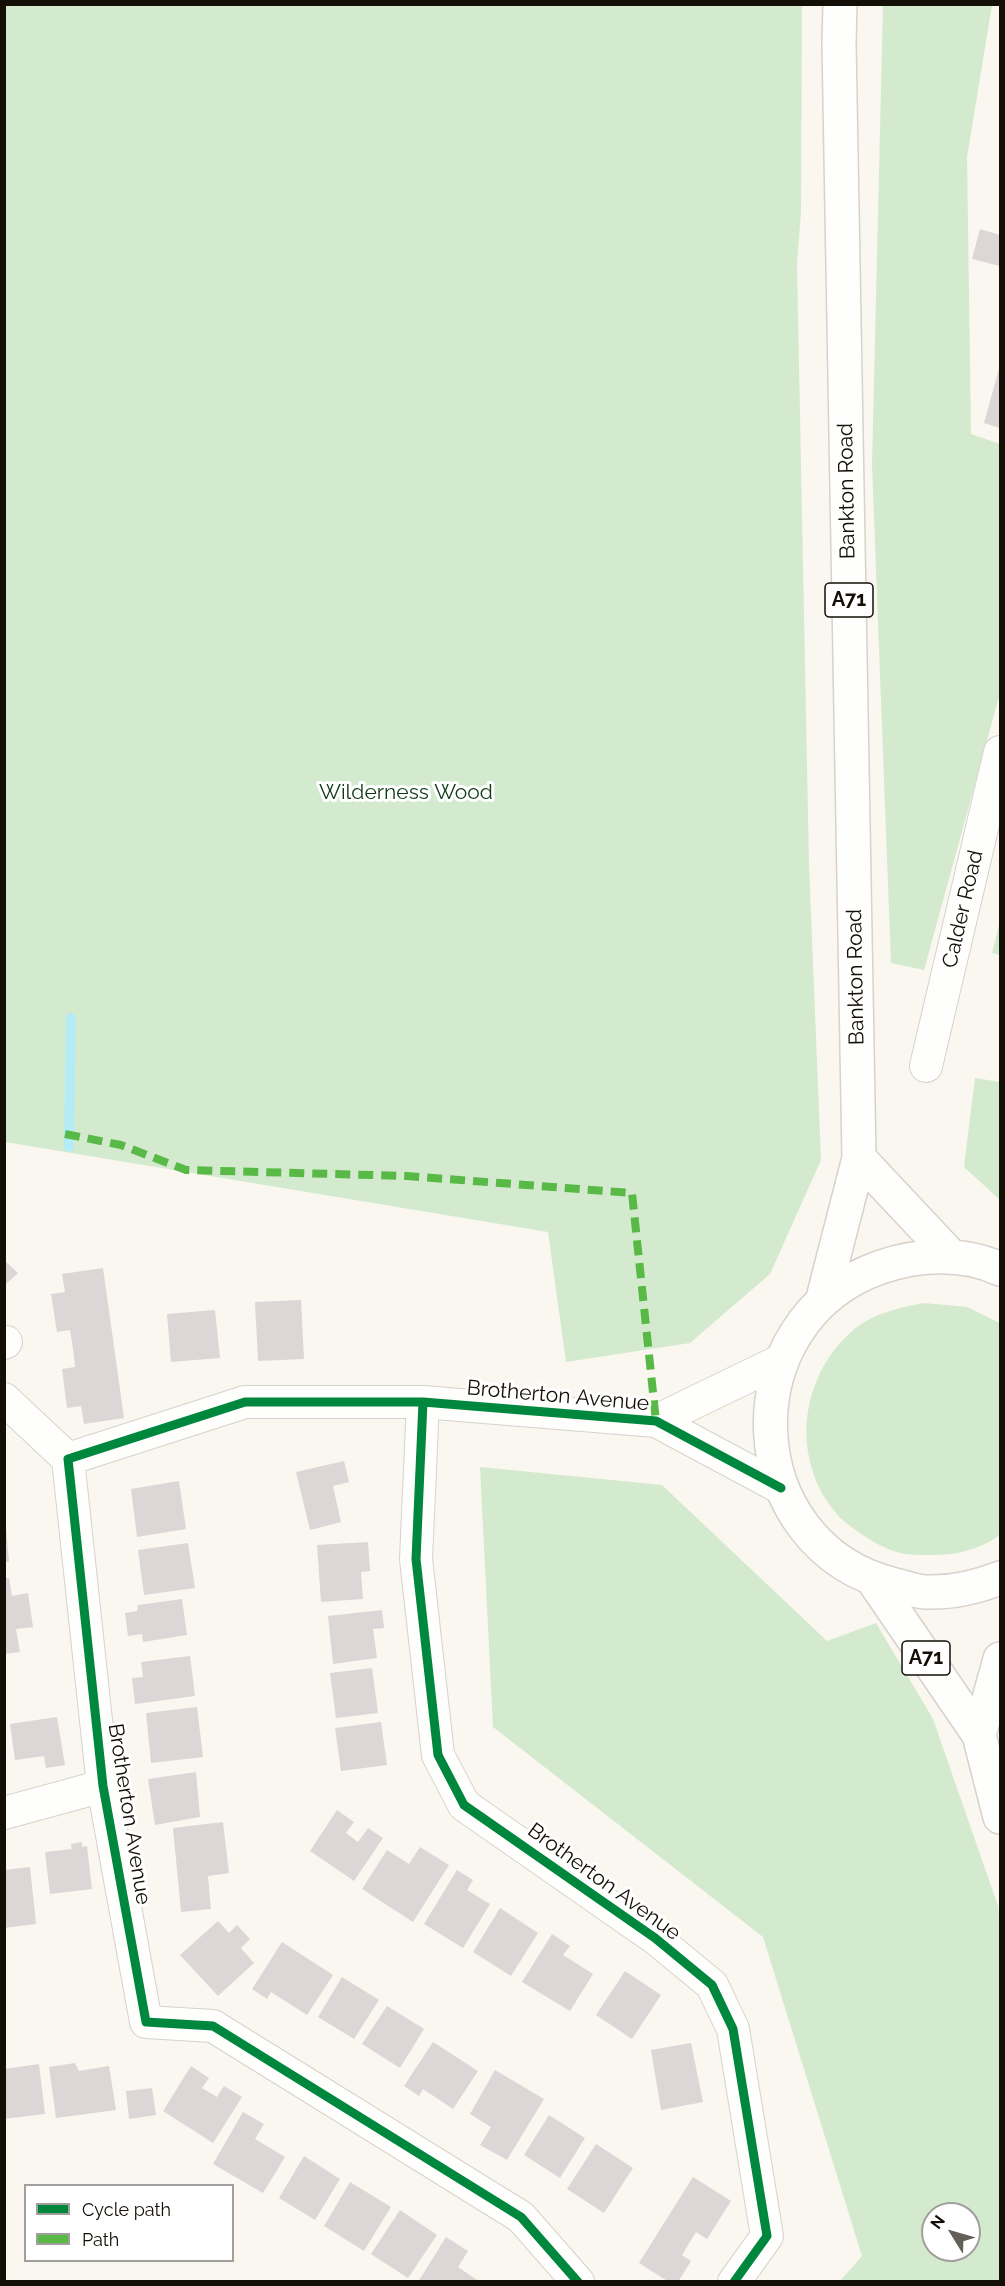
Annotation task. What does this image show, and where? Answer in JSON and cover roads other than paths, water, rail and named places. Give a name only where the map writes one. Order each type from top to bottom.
[{"type":"main road","name":"Bankton Road","points":[[822,1302],[859,1158],[839,55],[840,4]]},
{"type":"main road","points":[[859,1158],[951,1257]]},
{"type":"main road","name":"A71","points":[[1000,1269],[951,1257],[904,1259],[860,1275],[822,1302],[799,1329],[782,1360],[770,1402],[770,1446],[781,1488],[803,1527],[835,1558],[873,1580],[925,1592],[978,1587],[1000,1578]]},
{"type":"main road","name":"A71","points":[[873,1580],[979,1735],[1000,1817]]},
{"type":"main road","name":"A71","points":[[979,1735],[1000,1659]]},
{"type":"street","name":"Calder Road","points":[[926,1066],[1000,752]]},
{"type":"street","name":"Brotherton Avenue","points":[[656,1421],[782,1360]]},
{"type":"street","points":[[4,1399],[68,1459]]},
{"type":"street","name":"Brotherton Avenue","points":[[578,2282],[521,2217],[213,2026],[146,2022],[103,1786],[68,1459],[245,1402],[423,1402],[656,1421],[781,1488]]},
{"type":"street","name":"Brotherton Avenue","points":[[423,1402],[416,1559],[438,1755],[464,1805],[655,1938],[712,1985],[733,2029],[767,2236],[734,2282]]},
{"type":"street","name":"Brotherton Avenue","points":[[4,1813],[103,1786]]},
{"type":"waterway","points":[[69,1147],[71,1018]]},
{"type":"park label","name":"Wilderness Wood","points":[[406,793]]}]
